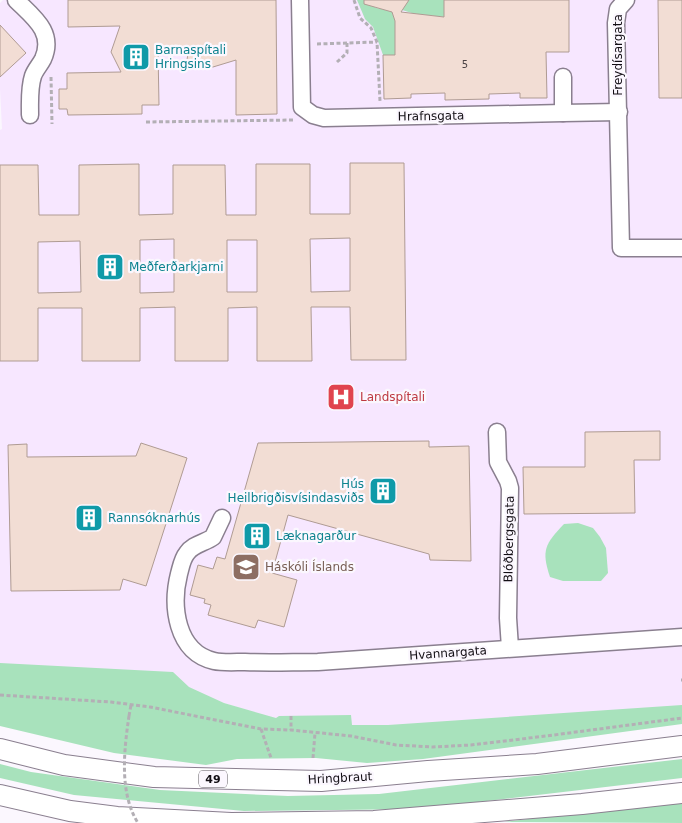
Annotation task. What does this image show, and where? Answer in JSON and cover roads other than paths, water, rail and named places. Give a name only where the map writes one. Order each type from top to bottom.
[{"type":"main road","points":[[428,771],[682,733]]},
{"type":"main road","name":"Hringbraut","points":[[0,749],[64,764],[154,777],[321,781],[428,771],[537,764],[682,746]]},
{"type":"main road","points":[[0,795],[70,811],[117,817],[231,823],[374,821],[582,804],[682,793]]},
{"type":"main road","points":[[374,821],[397,823]]},
{"type":"street","name":"Hrafnsgata","points":[[300,0],[301,113],[324,118],[619,112]]},
{"type":"street","name":"Freydísargata","points":[[619,112],[616,23],[618,9],[626,0]]},
{"type":"street","points":[[22,2],[43,26],[46,44],[43,58],[33,75],[30,89],[30,115]]},
{"type":"street","points":[[563,77],[563,113]]},
{"type":"street","points":[[619,112],[621,248],[682,248]]},
{"type":"street","name":"Blóðbergsgata","points":[[497,432],[498,462],[510,488],[508,618],[510,648]]},
{"type":"street","name":"Hvannargata","points":[[222,518],[213,537],[187,552],[176,594],[175,609],[181,634],[193,650],[213,661],[318,662],[682,637]]},
{"type":"place","name":"Barnaspítali Hringsins","points":[[136,57]]},
{"type":"place","name":"Meðferðarkjarni","points":[[110,267]]},
{"type":"place","name":"Landspítali","points":[[341,397]]},
{"type":"place","name":"Hús Heilbrigðisvísindasviðs","points":[[383,491]]},
{"type":"place","name":"Rannsóknarhús","points":[[89,518]]},
{"type":"place","name":"Læknagarður","points":[[257,536]]},
{"type":"place","name":"Háskóli Íslands","points":[[246,567]]}]
